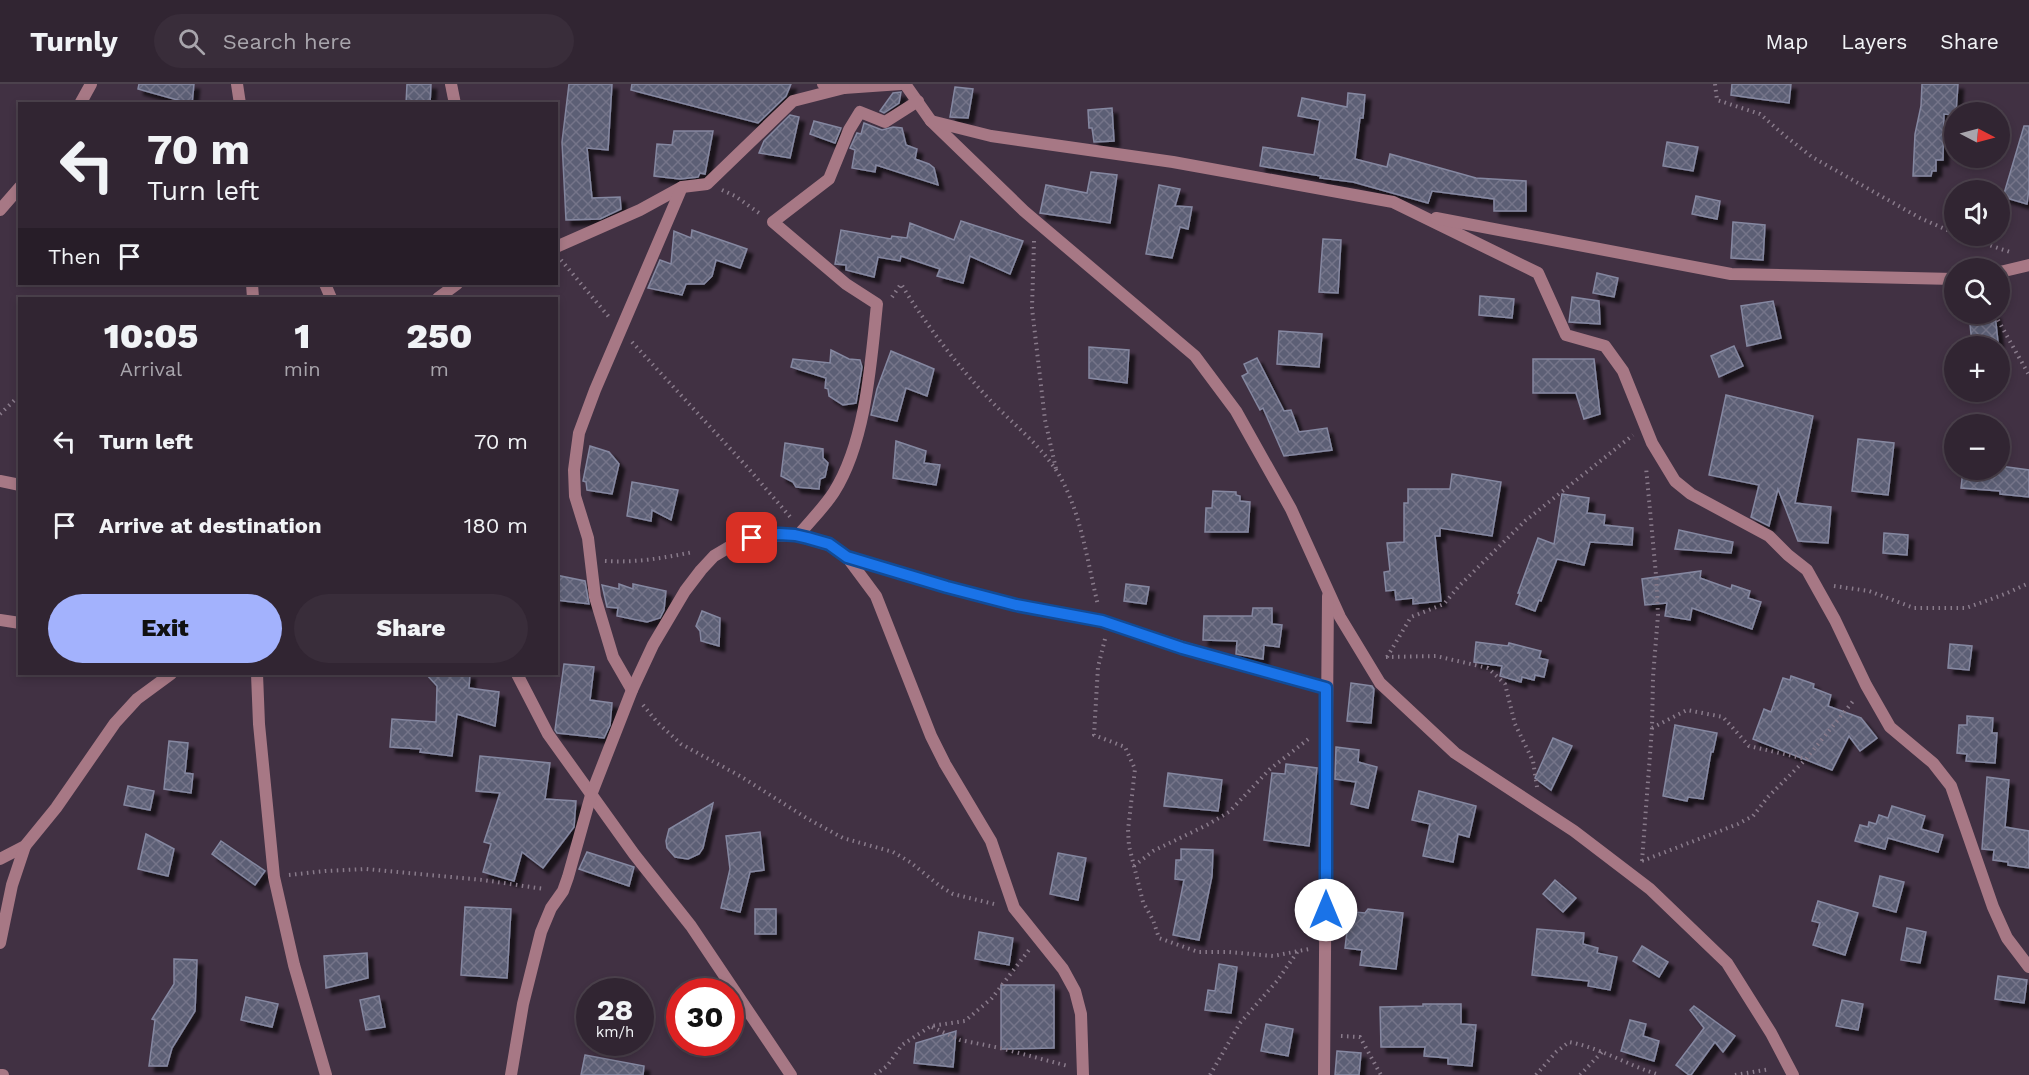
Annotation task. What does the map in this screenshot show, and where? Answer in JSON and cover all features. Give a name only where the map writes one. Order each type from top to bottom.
[{"type":"street","points":[[81,102],[91,84]]},
{"type":"street","points":[[237,84],[240,102]]},
{"type":"street","points":[[451,84],[455,102]]},
{"type":"street","points":[[823,84],[843,88]]},
{"type":"street","points":[[558,246],[640,210],[682,187],[707,184],[793,101],[843,88],[901,84]]},
{"type":"street","points":[[905,84],[931,121],[1035,220],[1195,356],[1236,411],[1291,509],[1340,617],[1380,683],[1455,753],[1574,831],[1650,889],[1727,963],[1771,1033],[1791,1071]]},
{"type":"street","points":[[801,531],[835,490],[857,437],[870,375],[878,304],[846,284],[773,222],[829,179],[849,130],[860,112],[885,122],[918,101]]},
{"type":"street","points":[[931,121],[991,136],[1173,162],[1393,202],[1538,273],[1566,335],[1605,346],[1623,371],[1645,427],[1664,465],[1675,481],[1691,494],[1769,536],[1807,570],[1890,727],[1933,763],[1951,786],[1993,907],[2007,938],[2029,967]]},
{"type":"street","points":[[632,690],[613,657],[595,597],[588,538],[575,496],[574,471],[579,433],[620,330],[682,187]]},
{"type":"street","points":[[0,210],[18,189]]},
{"type":"street","points":[[1419,215],[1731,274],[1944,279]]},
{"type":"street","points":[[2010,267],[2024,260]]},
{"type":"street","points":[[439,297],[456,285]]},
{"type":"street","points":[[0,481],[18,485]]},
{"type":"street","points":[[511,1075],[523,1004],[541,932],[562,891],[577,854],[591,795],[652,645],[684,591],[701,570],[723,550],[752,538],[795,535],[829,544],[847,557],[876,596],[931,736],[991,841],[1014,908],[1063,969],[1075,991],[1081,1014],[1082,1072]]},
{"type":"street","points":[[847,557],[979,596],[1102,621],[1182,648],[1326,688]]},
{"type":"street","points":[[1324,1075],[1326,688],[1329,593]]},
{"type":"street","points":[[0,620],[18,623]]},
{"type":"street","points":[[0,943],[12,885],[25,846],[56,808],[115,723],[137,699],[170,675]]},
{"type":"street","points":[[257,675],[260,735],[274,878],[294,965],[326,1075]]},
{"type":"street","points":[[518,675],[548,734],[591,795],[691,926],[791,1075]]},
{"type":"street","points":[[0,859],[25,846]]},
{"type":"path","points":[[1715,84],[1717,100],[1760,114],[1812,157],[1920,218],[1944,229]]},
{"type":"path","points":[[707,184],[735,196],[773,222]]},
{"type":"path","points":[[1035,220],[1032,308],[1045,420],[1056,470],[1074,509],[1102,621],[1105,644],[1098,667],[1094,735],[1125,747],[1135,769],[1128,830],[1129,846],[1143,902],[1154,920],[1159,938],[1198,952],[1273,956],[1298,950],[1315,950],[1326,956]]},
{"type":"path","points":[[1988,246],[2024,260]]},
{"type":"path","points":[[558,257],[620,330],[748,468],[801,531]]},
{"type":"path","points":[[878,304],[882,309],[901,284],[924,322],[955,362],[1034,443],[1056,470]]},
{"type":"path","points":[[2000,324],[2029,375]]},
{"type":"path","points":[[0,414],[18,397]]},
{"type":"path","points":[[1387,657],[1411,617],[1444,604],[1525,521],[1645,427]]},
{"type":"path","points":[[1642,861],[1652,728],[1657,595],[1646,457]]},
{"type":"path","points":[[590,559],[624,562],[695,552]]},
{"type":"path","points":[[1815,584],[1869,591],[1914,608],[1966,608],[2029,583]]},
{"type":"path","points":[[1365,659],[1436,656],[1488,668],[1505,684],[1515,724],[1533,761],[1540,808]]},
{"type":"path","points":[[1624,869],[1754,816],[1768,797],[1806,759],[1866,685]]},
{"type":"path","points":[[632,690],[658,723],[681,744],[740,776],[808,819],[843,838],[893,852],[953,894],[1014,908]]},
{"type":"path","points":[[1652,728],[1686,710],[1723,717],[1749,746],[1806,759]]},
{"type":"path","points":[[1134,867],[1153,851],[1229,812],[1286,756],[1326,726]]},
{"type":"path","points":[[274,878],[325,871],[366,869],[483,880],[562,891]]},
{"type":"path","points":[[875,1075],[887,1066],[902,1045],[931,1026],[965,1022],[992,998],[1038,938]]},
{"type":"path","points":[[1210,1075],[1240,1023],[1277,981],[1298,950]]},
{"type":"path","points":[[931,1026],[960,1040],[1021,1053],[1082,1072]]},
{"type":"path","points":[[1325,1035],[1360,1037],[1381,1075]]},
{"type":"path","points":[[1536,1075],[1556,1052],[1569,1042],[1586,1046],[1660,1075]]},
{"type":"path","points":[[1580,1075],[1602,1052]]},
{"type":"path","points":[[1736,1075],[1755,1070],[1791,1071]]},
{"type":"building","points":[[139,84],[194,84],[192,102],[138,89]]},
{"type":"building","points":[[407,84],[431,84],[430,102],[406,102]]},
{"type":"building","points":[[569,84],[612,84],[608,150],[587,148],[592,198],[620,197],[621,209],[600,219],[566,220],[562,142]]},
{"type":"building","points":[[632,84],[791,84],[786,96],[758,123],[631,90]]},
{"type":"building","points":[[1732,84],[1791,84],[1789,103],[1731,95]]},
{"type":"building","points":[[1922,84],[1958,84],[1957,102],[1944,102],[1943,160],[1936,160],[1936,171],[1932,171],[1931,176],[1913,176],[1915,134],[1921,106]]},
{"type":"building","points":[[955,87],[973,89],[968,118],[950,117]]},
{"type":"building","points":[[901,92],[899,103],[884,113],[880,111],[893,93]]},
{"type":"building","points":[[1348,93],[1365,95],[1355,159],[1387,167],[1390,154],[1476,178],[1526,181],[1526,211],[1494,211],[1494,199],[1432,191],[1428,203],[1353,182],[1260,166],[1263,147],[1314,155],[1320,120],[1298,116],[1302,98],[1347,107]]},
{"type":"building","points":[[1112,108],[1114,141],[1094,142],[1092,128],[1089,128],[1088,110]]},
{"type":"building","points":[[790,115],[799,117],[790,158],[759,153],[764,141]]},
{"type":"building","points":[[814,121],[841,128],[835,143],[810,134]]},
{"type":"building","points":[[864,123],[882,130],[893,127],[902,128],[906,145],[917,149],[915,159],[934,168],[938,185],[876,165],[875,172],[852,168],[855,150],[850,148],[857,133],[861,134]]},
{"type":"building","points":[[2024,126],[2029,126],[2027,204],[2010,199],[2010,180],[2008,180]]},
{"type":"building","points":[[674,131],[713,131],[705,174],[700,173],[698,177],[680,179],[654,176],[657,144],[672,145]]},
{"type":"building","points":[[1667,142],[1698,147],[1693,171],[1663,166]]},
{"type":"building","points":[[1091,172],[1117,175],[1110,223],[1040,213],[1046,185],[1087,193]]},
{"type":"building","points":[[1159,185],[1180,189],[1175,206],[1192,207],[1188,229],[1180,227],[1172,258],[1146,254]]},
{"type":"building","points":[[1696,196],[1720,201],[1717,219],[1692,214]]},
{"type":"building","points":[[961,221],[1023,241],[1010,274],[970,256],[963,283],[937,276],[940,269],[901,256],[900,261],[878,257],[874,277],[846,270],[846,265],[835,264],[841,230],[891,239],[892,236],[907,238],[910,223],[954,240]]},
{"type":"building","points":[[1733,222],[1765,225],[1763,260],[1731,258]]},
{"type":"building","points":[[692,230],[747,249],[740,268],[716,260],[712,276],[704,284],[686,284],[682,295],[648,288],[660,260],[671,264],[674,231],[691,238]]},
{"type":"building","points":[[1323,239],[1341,240],[1338,293],[1319,292]]},
{"type":"building","points":[[1597,273],[1618,278],[1614,297],[1593,293]]},
{"type":"building","points":[[1480,296],[1514,299],[1512,318],[1479,315]]},
{"type":"building","points":[[1572,297],[1599,301],[1600,324],[1569,322]]},
{"type":"building","points":[[1773,301],[1781,338],[1747,346],[1741,306]]},
{"type":"building","points":[[1970,324],[1996,324],[1997,336],[1971,336]]},
{"type":"building","points":[[1279,331],[1322,334],[1319,367],[1277,364]]},
{"type":"building","points":[[1734,346],[1743,366],[1719,377],[1711,356]]},
{"type":"building","points":[[1089,347],[1129,350],[1127,383],[1089,378]]},
{"type":"building","points":[[831,350],[849,359],[860,360],[862,367],[856,403],[843,405],[829,396],[828,389],[825,388],[826,378],[791,367],[793,359],[830,363]]},
{"type":"building","points":[[891,351],[934,369],[927,396],[906,388],[897,421],[871,415],[877,389]]},
{"type":"building","points":[[1257,358],[1284,411],[1291,410],[1299,432],[1327,428],[1332,450],[1284,456],[1263,408],[1260,410],[1242,376],[1248,373],[1244,364]]},
{"type":"building","points":[[1533,359],[1594,359],[1600,414],[1584,419],[1576,393],[1533,393]]},
{"type":"building","points":[[1726,395],[1813,416],[1795,503],[1831,507],[1828,543],[1798,541],[1778,489],[1769,526],[1751,517],[1759,485],[1709,475]]},
{"type":"building","points":[[1858,439],[1894,443],[1888,495],[1852,491]]},
{"type":"building","points":[[896,441],[926,451],[924,463],[940,465],[936,485],[893,478]]},
{"type":"building","points":[[785,443],[823,449],[823,458],[828,463],[825,477],[820,479],[819,489],[796,487],[793,482],[781,476]]},
{"type":"building","points":[[590,446],[609,452],[619,464],[612,494],[587,490],[586,482],[583,481]]},
{"type":"building","points":[[2010,467],[2029,470],[2029,497],[2000,494],[2000,491],[1961,488],[1962,480],[2010,480]]},
{"type":"building","points":[[1452,474],[1501,482],[1492,536],[1440,528],[1440,536],[1435,536],[1441,601],[1413,604],[1413,598],[1396,600],[1395,590],[1386,591],[1384,572],[1390,571],[1387,543],[1404,542],[1404,503],[1408,503],[1408,489],[1450,489]]},
{"type":"building","points":[[632,482],[678,490],[671,520],[652,510],[651,521],[627,516]]},
{"type":"building","points":[[1213,491],[1236,492],[1236,495],[1240,496],[1240,501],[1250,502],[1248,532],[1205,532],[1206,508],[1212,508]]},
{"type":"building","points":[[1562,494],[1589,498],[1587,513],[1605,515],[1604,525],[1633,528],[1632,545],[1590,542],[1584,565],[1557,559],[1535,611],[1516,604],[1520,593],[1518,593],[1538,538],[1554,544]]},
{"type":"building","points":[[1679,530],[1733,542],[1731,553],[1675,549]]},
{"type":"building","points":[[1884,533],[1908,535],[1907,555],[1883,553]]},
{"type":"building","points":[[1701,571],[1700,578],[1731,589],[1732,585],[1750,591],[1748,598],[1761,602],[1752,629],[1692,608],[1690,620],[1665,616],[1667,603],[1645,605],[1642,579]]},
{"type":"building","points":[[558,575],[585,581],[589,604],[558,600]]},
{"type":"building","points":[[619,584],[633,589],[633,584],[666,591],[664,610],[660,618],[647,622],[617,616],[618,608],[607,607],[602,585],[619,589]]},
{"type":"building","points":[[1126,584],[1149,587],[1146,604],[1124,601]]},
{"type":"building","points":[[1253,608],[1272,608],[1272,624],[1282,625],[1279,647],[1264,645],[1263,659],[1236,654],[1237,641],[1203,640],[1204,616],[1252,616]]},
{"type":"building","points":[[702,611],[720,618],[719,646],[701,641],[700,631],[696,626]]},
{"type":"building","points":[[1476,642],[1508,646],[1509,643],[1541,651],[1539,658],[1548,660],[1544,677],[1535,675],[1534,680],[1522,677],[1521,682],[1500,676],[1502,666],[1474,662]]},
{"type":"building","points":[[1950,644],[1972,646],[1969,670],[1948,668]]},
{"type":"building","points":[[564,664],[594,667],[590,700],[612,703],[610,725],[604,738],[557,733],[555,730]]},
{"type":"building","points":[[427,675],[470,675],[469,688],[499,692],[495,726],[457,714],[452,756],[420,752],[421,749],[390,747],[392,719],[436,722],[437,686]]},
{"type":"building","points":[[1791,676],[1814,684],[1813,688],[1831,695],[1828,706],[1861,718],[1877,738],[1860,751],[1849,736],[1832,770],[1753,739],[1764,709],[1771,712],[1783,678],[1790,680]]},
{"type":"building","points":[[1351,683],[1372,686],[1374,689],[1371,723],[1347,721]]},
{"type":"building","points":[[1967,716],[1993,718],[1992,733],[1997,733],[1995,763],[1966,761],[1967,754],[1957,753],[1959,725],[1967,725]]},
{"type":"building","points":[[1675,725],[1717,733],[1713,752],[1711,752],[1703,799],[1688,797],[1687,801],[1663,796]]},
{"type":"building","points":[[1553,738],[1572,746],[1551,790],[1535,778]]},
{"type":"building","points":[[169,741],[188,743],[185,773],[193,774],[191,793],[164,789]]},
{"type":"building","points":[[1336,747],[1359,750],[1358,762],[1377,767],[1368,808],[1351,804],[1356,782],[1335,779]]},
{"type":"building","points":[[480,756],[550,763],[545,799],[576,801],[574,827],[543,868],[522,852],[514,881],[483,872],[491,844],[484,842],[500,793],[476,791]]},
{"type":"building","points":[[1286,764],[1317,768],[1309,846],[1264,840],[1272,773],[1285,774]]},
{"type":"building","points":[[1168,773],[1222,780],[1218,811],[1164,806]]},
{"type":"building","points":[[1987,777],[2009,780],[2005,827],[2029,831],[2029,868],[1993,860],[1994,850],[1982,849]]},
{"type":"building","points":[[128,786],[154,791],[150,810],[124,805]]},
{"type":"building","points":[[1419,791],[1476,806],[1469,837],[1458,834],[1453,862],[1423,856],[1430,824],[1412,820]]},
{"type":"building","points":[[713,803],[703,848],[699,854],[688,859],[675,857],[667,848],[669,829]]},
{"type":"building","points":[[1892,806],[1925,816],[1921,829],[1943,835],[1938,852],[1888,838],[1885,849],[1855,841],[1860,825],[1868,827],[1869,822],[1876,824],[1879,815],[1888,818]]},
{"type":"building","points":[[760,832],[764,870],[750,872],[740,912],[721,908],[730,869],[726,836]]},
{"type":"building","points":[[146,834],[174,849],[168,876],[138,869]]},
{"type":"building","points":[[221,841],[265,871],[255,885],[212,854]]},
{"type":"building","points":[[1181,849],[1213,850],[1212,876],[1199,940],[1173,935],[1184,880],[1175,879],[1176,860],[1181,860]]},
{"type":"building","points":[[587,852],[634,867],[629,886],[579,869]]},
{"type":"building","points":[[1058,853],[1086,858],[1078,900],[1050,894]]},
{"type":"building","points":[[1880,876],[1904,882],[1896,912],[1873,906]]},
{"type":"building","points":[[1555,880],[1576,898],[1563,912],[1543,894]]},
{"type":"building","points":[[1818,901],[1858,913],[1845,955],[1813,945],[1820,923],[1812,921]]},
{"type":"building","points":[[465,907],[511,909],[507,978],[461,975]]},
{"type":"building","points":[[755,909],[776,909],[776,934],[755,934]]},
{"type":"building","points":[[1368,909],[1403,913],[1396,969],[1360,965],[1362,950],[1345,948],[1348,923],[1353,924],[1355,912],[1365,913]]},
{"type":"building","points":[[1907,928],[1926,932],[1920,963],[1901,960]]},
{"type":"building","points":[[1537,929],[1584,933],[1583,944],[1598,948],[1597,953],[1617,957],[1610,990],[1588,986],[1589,981],[1532,975]]},
{"type":"building","points":[[979,932],[1013,938],[1009,965],[975,959]]},
{"type":"building","points":[[1642,946],[1668,962],[1659,977],[1633,961]]},
{"type":"building","points":[[367,953],[368,978],[326,988],[324,956]]},
{"type":"building","points":[[174,959],[197,960],[195,1011],[172,1048],[167,1066],[149,1066],[155,1020],[152,1019],[174,984]]},
{"type":"building","points":[[1219,964],[1237,967],[1231,1013],[1205,1010],[1208,990],[1215,991]]},
{"type":"building","points":[[1998,976],[2027,980],[2024,1003],[1995,999]]},
{"type":"building","points":[[1001,985],[1054,985],[1054,1048],[1001,1049]]},
{"type":"building","points":[[379,996],[385,1027],[366,1030],[360,1000]]},
{"type":"building","points":[[246,997],[278,1004],[272,1027],[241,1020]]},
{"type":"building","points":[[1842,1000],[1863,1004],[1858,1030],[1836,1026]]},
{"type":"building","points":[[1423,1004],[1461,1004],[1461,1024],[1476,1025],[1472,1066],[1448,1064],[1448,1058],[1424,1056],[1425,1047],[1381,1047],[1380,1007],[1423,1006]]},
{"type":"building","points":[[1694,1006],[1735,1036],[1723,1052],[1715,1042],[1689,1075],[1676,1065],[1704,1028],[1690,1010]]},
{"type":"building","points":[[1630,1020],[1646,1024],[1643,1036],[1659,1041],[1654,1061],[1621,1051]]},
{"type":"building","points":[[1266,1024],[1293,1029],[1288,1056],[1261,1051]]},
{"type":"building","points":[[956,1031],[953,1067],[914,1063],[916,1043]]},
{"type":"building","points":[[1337,1051],[1361,1053],[1359,1075],[1335,1075]]},
{"type":"building","points":[[585,1056],[644,1066],[643,1075],[581,1075]]},
{"type":"route","points":[[752,538],[779,534],[808,538],[829,544],[847,557],[883,569],[1016,605],[1102,621],[1182,648],[1326,688],[1326,910]]}]
